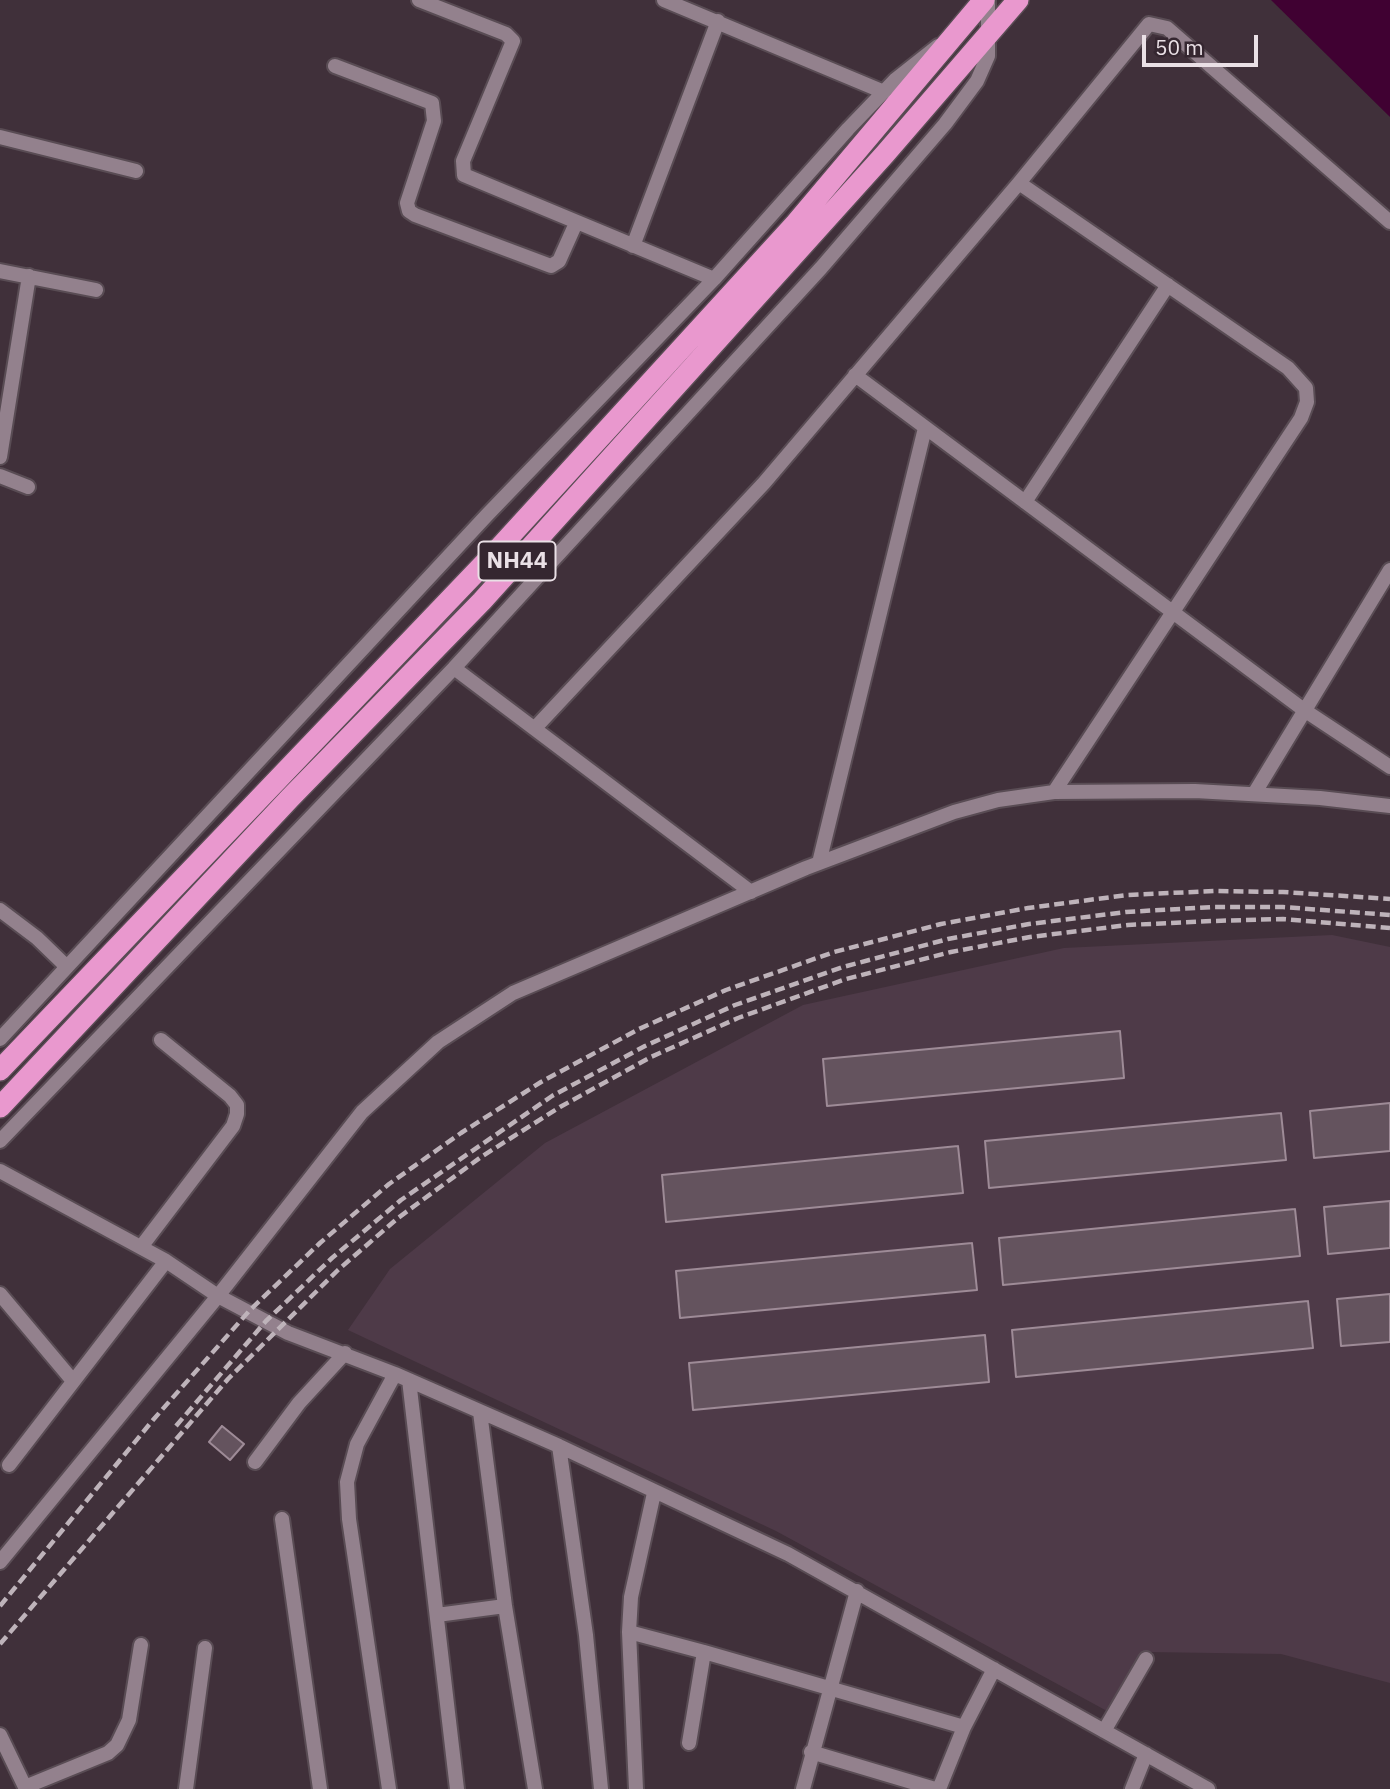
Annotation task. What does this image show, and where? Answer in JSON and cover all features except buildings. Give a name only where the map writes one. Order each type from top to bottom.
[{"type":"highway","name":"NH44","points":[[0,1070],[499,548],[796,223],[986,0]]},
{"type":"highway","name":"NH44","points":[[0,1107],[290,798],[482,601],[885,155],[1018,0]]},
{"type":"street","points":[[419,0],[506,34],[513,41],[463,161],[464,175],[714,279]]},
{"type":"street","points":[[664,0],[884,92]]},
{"type":"street","points":[[0,1141],[454,668],[821,268],[945,124],[977,80],[988,56],[990,33],[986,0]]},
{"type":"street","points":[[634,247],[718,21]]},
{"type":"street","points":[[534,728],[764,483],[1019,183],[1149,24],[1157,23],[1167,28],[1390,222]]},
{"type":"street","points":[[0,1039],[487,515],[714,279],[884,92],[925,54],[954,37]]},
{"type":"street","points":[[335,66],[432,103],[434,121],[407,203],[409,211],[415,215],[551,266],[559,261],[576,223]]},
{"type":"street","points":[[0,137],[136,171]]},
{"type":"street","points":[[1019,183],[1288,368],[1306,388],[1307,402],[1301,418],[1054,792]]},
{"type":"street","points":[[0,271],[96,290]]},
{"type":"street","points":[[0,457],[29,276]]},
{"type":"street","points":[[1025,502],[1168,285]]},
{"type":"street","points":[[855,375],[1304,710],[1390,767]]},
{"type":"street","points":[[819,863],[925,428]]},
{"type":"street","points":[[0,476],[28,487]]},
{"type":"street","points":[[1254,794],[1390,570]]},
{"type":"street","points":[[454,668],[751,892]]},
{"type":"street","points":[[0,1562],[218,1296],[362,1112],[438,1041],[513,993],[819,863],[954,812],[998,800],[1054,792],[1254,794],[1390,806]]},
{"type":"street","points":[[0,910],[67,967]]},
{"type":"street","points":[[141,1247],[233,1126],[237,1114],[237,1105],[230,1096],[160,1040]]},
{"type":"street","points":[[0,1171],[166,1261],[218,1296],[288,1333],[345,1353],[559,1446],[788,1554],[1208,1789]]},
{"type":"street","points":[[9,1465],[166,1261]]},
{"type":"street","points":[[0,1294],[73,1381]]},
{"type":"street","points":[[255,1462],[299,1403],[345,1353]]},
{"type":"street","points":[[389,1789],[347,1491],[350,1462],[357,1444],[395,1374]]},
{"type":"street","points":[[409,1380],[457,1789]]},
{"type":"street","points":[[480,1412],[505,1606],[534,1789]]},
{"type":"street","points":[[559,1446],[586,1635],[601,1789]]},
{"type":"street","points":[[636,1789],[629,1632],[631,1598],[654,1493]]},
{"type":"street","points":[[282,1518],[320,1789]]},
{"type":"street","points":[[803,1789],[857,1591]]},
{"type":"street","points":[[437,1615],[505,1606]]},
{"type":"street","points":[[629,1632],[830,1686],[964,1727]]},
{"type":"street","points":[[0,1735],[26,1788],[108,1753],[117,1745],[129,1720],[141,1645]]},
{"type":"street","points":[[186,1789],[205,1648]]},
{"type":"street","points":[[689,1743],[704,1652]]},
{"type":"street","points":[[1104,1731],[1146,1659]]},
{"type":"street","points":[[811,1752],[937,1789],[964,1727],[994,1669]]},
{"type":"street","points":[[1132,1789],[1146,1754]]},
{"type":"shaded area","points":[[1271,0],[1390,0],[1390,117]]},
{"type":"shaded area","points":[[1332,935],[1390,947],[1390,1683],[1281,1654],[1148,1652],[1107,1711],[776,1531],[348,1330],[390,1269],[545,1143],[803,1005],[1064,948]]},
{"type":"railway","points":[[0,1606],[153,1420],[250,1310],[320,1243],[389,1184],[461,1133],[541,1082],[639,1029],[726,990],[834,952],[941,924],[1028,908],[1127,895],[1214,891],[1283,892],[1390,899]]},
{"type":"railway","points":[[176,1426],[266,1321],[332,1258],[401,1200],[552,1096],[645,1046],[735,1005],[843,967],[948,939],[1029,924],[1126,912],[1213,907],[1283,907],[1390,915]]},
{"type":"railway","points":[[0,1644],[228,1379],[338,1270],[398,1218],[481,1157],[560,1107],[651,1057],[738,1018],[846,979],[951,952],[1030,937],[1128,925],[1283,919],[1390,928]]}]
